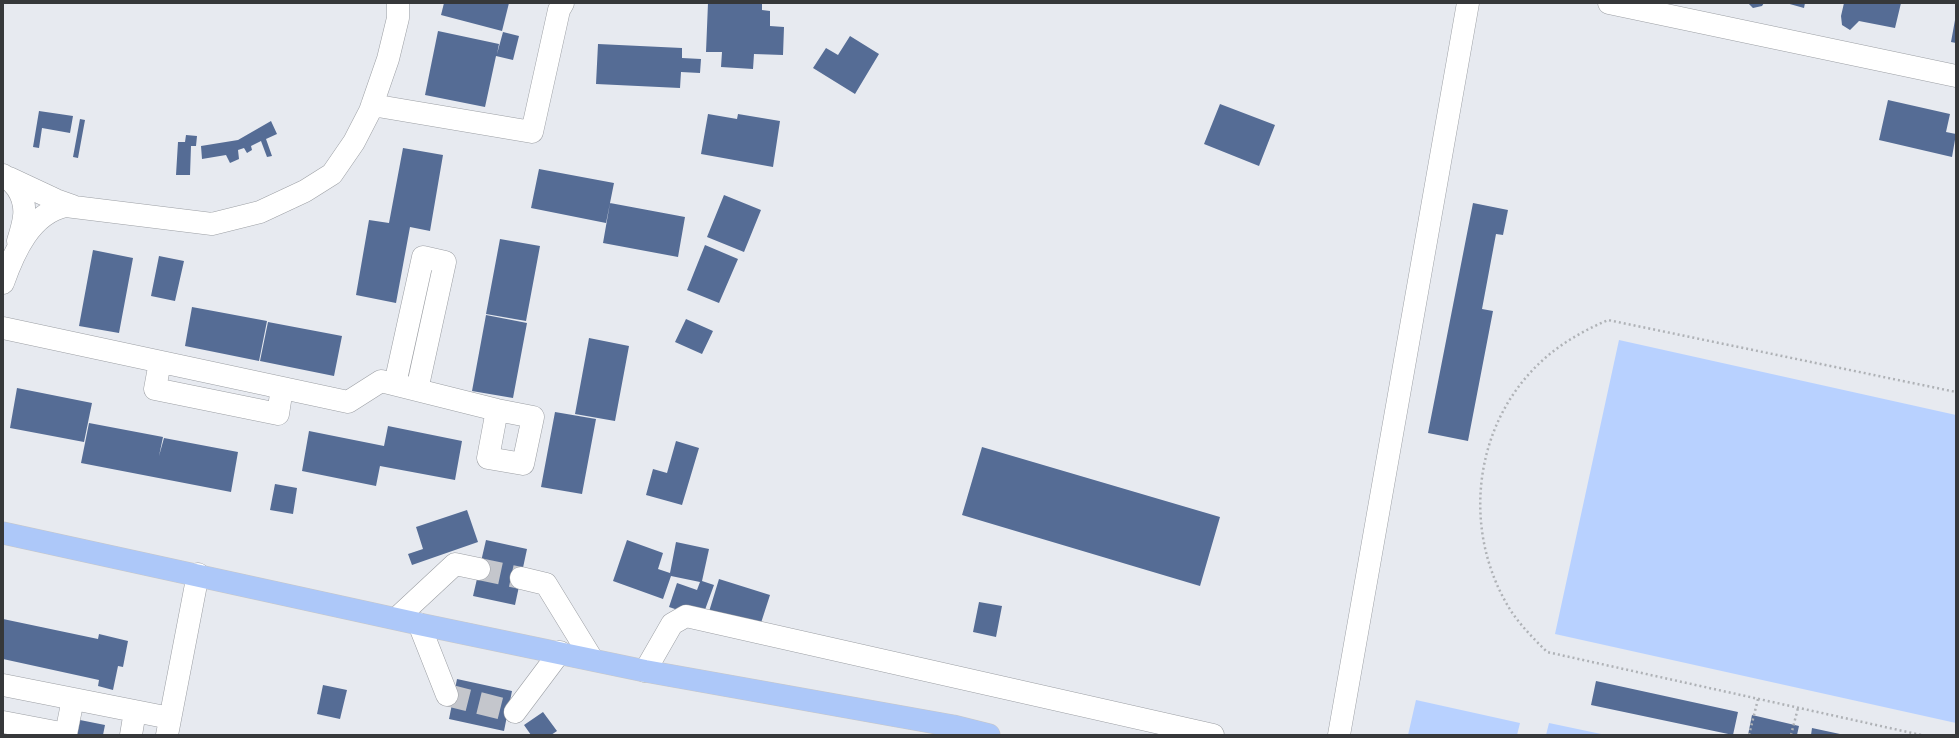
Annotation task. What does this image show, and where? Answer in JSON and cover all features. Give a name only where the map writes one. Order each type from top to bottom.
[{"type":"main road","points":[[3,533],[198,574],[419,624],[560,652],[645,671],[953,726],[989,735]]},
{"type":"street","points":[[12,258],[30,230],[48,212],[66,206],[212,224],[260,212],[299,194],[332,174],[354,142],[372,105],[393,42],[398,18],[398,3]]},
{"type":"street","points":[[372,105],[532,132],[559,10],[563,3]]},
{"type":"street","points":[[1339,735],[1468,3]]},
{"type":"street","points":[[1618,4],[1956,76]]},
{"type":"street","points":[[5,176],[56,200],[76,207]]},
{"type":"street","points":[[3,283],[23,225],[25,206],[20,193],[5,176]]},
{"type":"street","points":[[395,384],[422,257],[445,262],[417,390]]},
{"type":"street","points":[[3,328],[348,402],[381,381],[497,410]]},
{"type":"street","points":[[397,618],[455,564],[479,570]]},
{"type":"street","points":[[3,685],[135,711],[168,726],[198,574]]},
{"type":"street","points":[[521,578],[546,584],[592,659]]},
{"type":"street","points":[[645,671],[672,624],[686,616],[1214,735]]},
{"type":"street","points":[[419,624],[447,695]]},
{"type":"street","points":[[515,712],[560,652]]},
{"type":"street","points":[[3,722],[66,734],[73,699]]},
{"type":"street","points":[[131,735],[135,711]]},
{"type":"path","points":[[1921,735],[1548,652],[1529,634],[1513,614],[1490,569],[1480,519],[1479,494],[1482,468],[1489,444],[1498,420],[1510,398],[1526,377],[1553,351],[1585,330],[1608,320],[1956,392]]},
{"type":"path","points":[[1749,735],[1758,699]]},
{"type":"path","points":[[1791,735],[1798,708]]},
{"type":"shaded area","points":[[1619,340],[1956,415],[1956,723],[1555,634]]},
{"type":"shaded area","points":[[1416,700],[1520,723],[1517,735],[1408,735]]},
{"type":"shaded area","points":[[1549,723],[1606,735],[1546,735]]},
{"type":"building","points":[[444,3],[509,3],[502,31],[441,15]]},
{"type":"building","points":[[708,3],[762,3],[762,10],[770,11],[770,26],[784,27],[783,55],[754,54],[753,69],[721,67],[722,52],[706,52]]},
{"type":"building","points":[[1748,3],[1764,3],[1762,6],[1753,8]]},
{"type":"building","points":[[1786,3],[1805,3],[1804,8]]},
{"type":"building","points":[[1844,3],[1901,3],[1895,28],[1859,21],[1850,30],[1842,25],[1841,16]]},
{"type":"building","points":[[1956,20],[1956,43],[1951,42]]},
{"type":"building","points":[[438,31],[499,44],[497,54],[503,32],[519,36],[513,60],[496,56],[485,107],[425,95]]},
{"type":"building","points":[[850,36],[879,54],[855,94],[813,68],[826,48],[838,55]]},
{"type":"building","points":[[598,44],[682,48],[682,58],[701,59],[700,73],[681,72],[680,88],[596,84]]},
{"type":"building","points":[[1888,100],[1950,114],[1946,132],[1956,134],[1952,157],[1879,140]]},
{"type":"building","points":[[1220,104],[1275,125],[1259,166],[1204,144]]},
{"type":"building","points":[[39,111],[73,116],[70,133],[42,128],[39,148],[33,147]]},
{"type":"building","points":[[708,114],[737,119],[738,114],[780,121],[773,167],[701,154]]},
{"type":"building","points":[[80,119],[85,120],[78,158],[73,157]]},
{"type":"building","points":[[271,121],[277,134],[266,139],[272,156],[267,157],[261,141],[251,146],[252,150],[247,153],[244,148],[238,150],[239,159],[230,163],[226,155],[202,159],[201,146],[238,140]]},
{"type":"building","points":[[186,135],[197,136],[196,146],[191,146],[190,175],[176,175],[178,142],[185,142]]},
{"type":"building","points":[[403,148],[443,155],[430,231],[410,227],[396,303],[356,295],[369,220],[389,223]]},
{"type":"building","points":[[539,169],[614,183],[606,223],[531,208]]},
{"type":"building","points":[[724,195],[761,210],[744,252],[707,237]]},
{"type":"building","points":[[610,203],[685,217],[678,257],[603,243]]},
{"type":"building","points":[[1473,203],[1508,210],[1503,235],[1496,234],[1482,309],[1493,311],[1468,441],[1428,433]]},
{"type":"building","points":[[500,239],[540,246],[526,321],[486,314]]},
{"type":"building","points":[[705,245],[738,259],[719,303],[687,290]]},
{"type":"building","points":[[93,250],[133,258],[119,333],[79,326]]},
{"type":"building","points":[[159,256],[184,261],[175,301],[151,296]]},
{"type":"building","points":[[192,307],[267,321],[259,361],[185,346]]},
{"type":"building","points":[[486,315],[527,323],[513,398],[472,391]]},
{"type":"building","points":[[686,319],[713,331],[702,354],[675,342]]},
{"type":"building","points":[[268,322],[342,336],[334,376],[260,361]]},
{"type":"building","points":[[589,338],[629,346],[615,421],[575,414]]},
{"type":"building","points":[[17,388],[92,403],[84,442],[10,428]]},
{"type":"building","points":[[555,412],[596,419],[582,494],[541,487]]},
{"type":"building","points":[[89,423],[163,437],[159,456],[164,438],[238,452],[231,492],[81,463]]},
{"type":"building","points":[[388,426],[462,441],[455,480],[380,466],[376,486],[302,471],[309,431],[384,446]]},
{"type":"building","points":[[676,441],[699,448],[682,505],[646,495],[653,469],[667,473]]},
{"type":"building","points":[[982,447],[1220,517],[1200,586],[962,515]]},
{"type":"building","points":[[275,484],[297,488],[293,514],[270,510]]},
{"type":"building","points":[[467,510],[478,542],[412,565],[408,554],[423,549],[416,527]]},
{"type":"building","points":[[486,540],[527,549],[515,605],[473,596]]},
{"type":"building","points":[[627,540],[663,553],[658,569],[670,573],[676,542],[709,549],[702,581],[714,585],[702,618],[669,607],[677,583],[697,590],[700,582],[671,576],[663,599],[613,581]]},
{"type":"building","points":[[719,579],[770,595],[760,626],[704,628]]},
{"type":"building","points":[[979,602],[1002,606],[996,637],[973,632]]},
{"type":"building","points":[[3,619],[98,639],[99,634],[128,641],[123,667],[118,666],[113,690],[98,686],[99,680],[3,659]]},
{"type":"building","points":[[457,679],[512,691],[504,731],[449,719]]},
{"type":"building","points":[[1596,681],[1738,712],[1733,735],[1591,705]]},
{"type":"building","points":[[323,685],[347,690],[340,719],[317,714]]},
{"type":"building","points":[[543,712],[557,731],[551,735],[531,735],[524,725]]},
{"type":"building","points":[[1752,715],[1799,726],[1797,735],[1748,735]]},
{"type":"building","points":[[80,720],[105,725],[103,735],[77,735]]},
{"type":"building","points":[[1812,728],[1840,734],[1840,735],[1811,735]]},
{"type":"tunnel","points":[[479,569],[521,578]]},
{"type":"tunnel","points":[[447,695],[515,712]]}]
